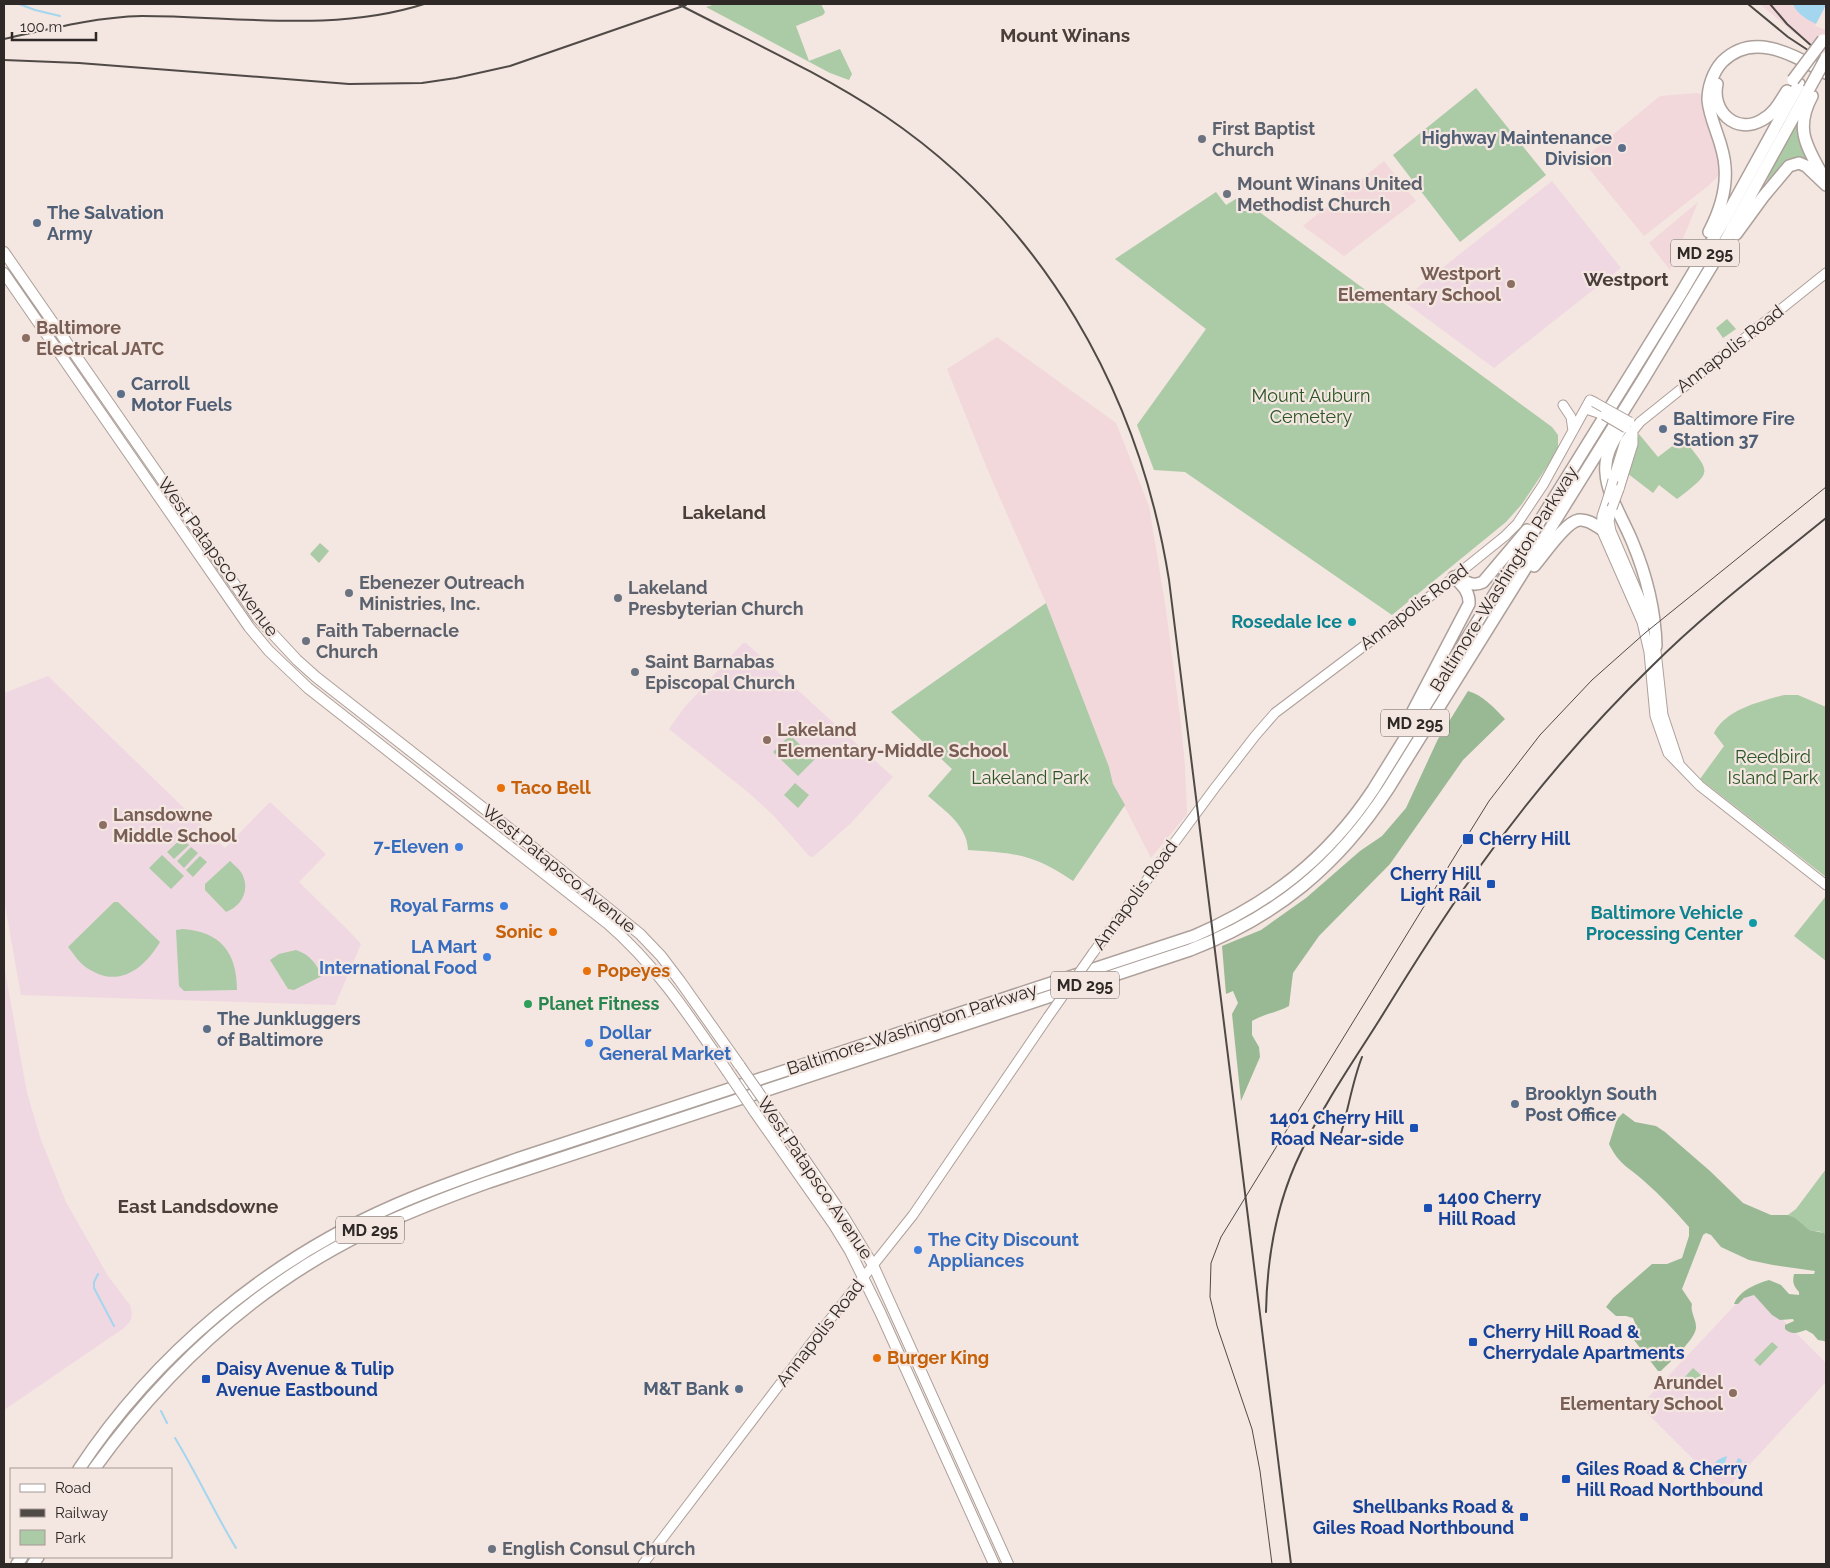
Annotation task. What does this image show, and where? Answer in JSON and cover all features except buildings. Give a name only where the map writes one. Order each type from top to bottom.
[{"type":"highway","points":[[1825,37],[1804,86],[1804,135],[1809,153],[1826,183]]},
{"type":"highway","points":[[1690,277],[1717,216],[1724,190],[1725,166],[1723,153],[1708,102],[1709,90],[1716,70],[1732,54],[1742,49],[1758,46],[1782,52],[1826,74]]},
{"type":"highway","points":[[1826,65],[1804,86],[1771,114],[1754,124],[1743,125],[1729,120],[1721,112],[1716,101],[1717,85],[1724,70],[1738,59],[1750,54],[1778,57],[1800,66],[1826,79]]},
{"type":"highway","name":"Baltimore-Washington Parkway","points":[[80,1468],[120,1414],[188,1341],[234,1302],[306,1252],[359,1222],[427,1191],[552,1147],[1194,936],[1219,925],[1257,904],[1303,870],[1341,833],[1373,790],[1690,277],[1804,86],[1826,58]]},
{"type":"highway","name":"Baltimore-Washington Parkway","points":[[95,1468],[135,1416],[197,1350],[242,1311],[313,1262],[365,1233],[424,1206],[531,1168],[1182,953],[1220,938],[1255,920],[1292,896],[1326,868],[1364,824],[1388,789],[1711,267],[1804,86]]},
{"type":"highway","points":[[1711,267],[1789,166],[1799,164],[1806,166],[1826,183]]},
{"type":"highway","points":[[1644,378],[1635,404],[1608,453],[1606,475],[1644,575],[1654,615],[1656,646]]},
{"type":"highway","points":[[1456,575],[1471,584],[1478,585],[1483,582],[1521,538],[1544,504],[1566,479]]},
{"type":"highway","points":[[1515,585],[1571,523],[1584,520],[1601,529]]},
{"type":"highway","points":[[1373,790],[1468,608],[1468,594],[1456,575]]},
{"type":"main road","name":"West Patapsco Avenue","points":[[4,252],[258,618],[277,640],[316,677],[591,893],[640,934],[661,956],[768,1106],[844,1217],[873,1265],[1008,1564]]},
{"type":"main road","name":"West Patapsco Avenue","points":[[4,273],[244,620],[269,651],[308,688],[631,943],[663,980],[834,1225],[864,1277],[994,1564]]},
{"type":"main road","name":"Annapolis Road","points":[[643,1564],[766,1401],[913,1215],[1093,953],[1168,849],[1264,724],[1290,701],[1505,536],[1521,519],[1543,486],[1573,431],[1590,405],[1631,428],[1826,273]]},
{"type":"main road","points":[[1563,405],[1571,417],[1573,431]]},
{"type":"main road","points":[[1631,428],[1625,441],[1601,521],[1601,529],[1642,622],[1649,652],[1657,722],[1668,753],[1690,777],[1714,798],[1826,885]]},
{"type":"main road","points":[[1631,428],[1633,444],[1609,521],[1611,531],[1649,618],[1656,646],[1664,715],[1679,764]]},
{"type":"main road","points":[[555,882],[562,879],[582,894],[588,896],[591,893]]},
{"type":"main road","points":[[690,1018],[699,1019],[730,1063],[740,1066]]},
{"type":"shaded area","points":[[1760,4],[1793,4],[1803,15],[1826,28],[1826,53],[1793,32]]},
{"type":"shaded area","points":[[1698,93],[1703,96],[1721,168],[1718,176],[1644,236],[1582,160],[1660,96]]},
{"type":"shaded area","points":[[1384,161],[1416,201],[1344,256],[1303,226]]},
{"type":"shaded area","name":"Westport Elementary School","points":[[1552,181],[1621,268],[1494,368],[1402,300]]},
{"type":"shaded area","points":[[1698,202],[1670,270],[1649,243]]},
{"type":"shaded area","points":[[997,337],[1116,423],[1149,506],[1166,610],[1181,724],[1187,814],[1151,858],[1113,784],[1109,767],[1046,603],[989,473],[947,369]]},
{"type":"shaded area","name":"Lakeland Elementary-Middle School","points":[[743,643],[746,643],[893,777],[851,823],[813,857],[809,856],[774,816],[749,793],[669,729],[684,708]]},
{"type":"shaded area","name":"Lansdowne Middle School","points":[[48,676],[225,848],[270,802],[326,854],[299,882],[361,944],[335,1005],[21,995],[4,900],[4,693]]},
{"type":"shaded area","points":[[4,965],[27,1093],[41,1140],[66,1202],[108,1276],[130,1305],[132,1313],[131,1320],[124,1328],[4,1410]]},
{"type":"shaded area","name":"Arundel Elementary School","points":[[1751,1288],[1826,1363],[1826,1382],[1725,1491],[1640,1406]]},
{"type":"green space","points":[[716,4],[821,4],[825,12],[823,15],[796,26],[809,61],[840,49],[852,74],[849,80],[830,73],[706,7]]},
{"type":"green space","points":[[1476,88],[1546,175],[1460,242],[1393,155]]},
{"type":"green space","points":[[1805,107],[1815,168],[1807,162],[1763,190],[1774,164]]},
{"type":"green space","name":"Mount Auburn Cemetery","points":[[1216,192],[1226,205],[1239,197],[1552,427],[1558,435],[1558,450],[1522,504],[1506,522],[1392,615],[1185,472],[1154,470],[1137,425],[1206,329],[1115,259]]},
{"type":"green space","points":[[1727,319],[1736,329],[1723,338],[1716,328]]},
{"type":"green space","points":[[1639,434],[1658,457],[1683,438],[1703,465],[1703,476],[1677,499],[1659,485],[1653,493],[1627,473]]},
{"type":"green space","points":[[320,543],[329,551],[319,563],[310,554]]},
{"type":"green space","name":"Lakeland Park","points":[[1046,603],[1109,767],[1113,784],[1125,805],[1073,881],[1046,865],[1023,856],[968,850],[964,833],[954,819],[928,796],[952,769],[891,712]]},
{"type":"green space","points":[[1468,691],[1483,699],[1505,719],[1463,760],[1390,864],[1319,936],[1293,973],[1289,1006],[1252,1021],[1252,1035],[1259,1047],[1260,1057],[1241,1101],[1232,1014],[1238,1003],[1233,991],[1226,994],[1222,946],[1261,930],[1306,898],[1360,851],[1382,836],[1406,808],[1438,739]]},
{"type":"green space","name":"Reedbird Island Park","points":[[1784,695],[1798,695],[1826,707],[1826,877],[1700,779],[1724,746],[1714,733],[1727,718],[1744,708]]},
{"type":"green space","points":[[790,735],[815,759],[798,776],[773,752]]},
{"type":"green space","points":[[795,783],[809,795],[798,808],[784,795]]},
{"type":"green space","points":[[182,838],[189,845],[174,859],[167,852]]},
{"type":"green space","points":[[191,847],[198,853],[184,868],[177,861]]},
{"type":"green space","points":[[162,855],[184,876],[171,889],[149,868]]},
{"type":"green space","points":[[200,856],[207,862],[193,877],[186,870]]},
{"type":"green space","points":[[230,861],[242,874],[245,888],[242,898],[236,907],[226,912],[205,890],[205,884]]},
{"type":"green space","points":[[1826,896],[1826,961],[1794,936]]},
{"type":"green space","points":[[114,902],[118,902],[160,942],[145,962],[127,974],[117,977],[95,972],[81,963],[68,947]]},
{"type":"green space","points":[[183,929],[207,935],[217,940],[224,947],[234,965],[237,990],[184,991],[179,986],[176,930]]},
{"type":"green space","points":[[296,950],[312,960],[322,976],[294,990],[288,989],[270,960],[279,954]]},
{"type":"green space","points":[[1623,1113],[1635,1122],[1656,1126],[1665,1132],[1743,1203],[1771,1215],[1788,1215],[1795,1218],[1809,1230],[1824,1233],[1826,1236],[1826,1343],[1818,1340],[1806,1330],[1795,1333],[1787,1331],[1785,1325],[1794,1321],[1793,1319],[1780,1320],[1772,1315],[1754,1295],[1744,1298],[1738,1304],[1734,1304],[1744,1291],[1769,1280],[1781,1285],[1789,1294],[1799,1295],[1793,1282],[1794,1274],[1814,1274],[1815,1271],[1749,1260],[1721,1247],[1711,1235],[1706,1233],[1703,1235],[1682,1289],[1692,1304],[1696,1324],[1695,1332],[1682,1350],[1661,1371],[1658,1371],[1634,1340],[1637,1328],[1633,1318],[1616,1316],[1606,1307],[1613,1298],[1652,1264],[1667,1264],[1682,1258],[1689,1236],[1689,1227],[1613,1151],[1609,1144],[1617,1119]]},
{"type":"green space","points":[[1826,1169],[1826,1236],[1820,1232],[1805,1229],[1788,1215],[1796,1209]]},
{"type":"green space","points":[[1772,1342],[1778,1347],[1760,1366],[1754,1360]]},
{"type":"green space","points":[[1693,1368],[1701,1375],[1691,1386],[1683,1379]]},
{"type":"water","points":[[1793,4],[1826,4],[1826,28],[1802,16]]},
{"type":"water","points":[[1727,1456],[1722,1474],[1714,1466],[1717,1461]]},
{"type":"water","points":[[1738,1458],[1742,1460],[1740,1467],[1745,1462],[1747,1463],[1740,1473],[1734,1472],[1733,1469]]},
{"type":"pier","points":[[1826,5],[1826,30],[1815,26]]},
{"type":"waterway","points":[[19,4],[60,16]]},
{"type":"waterway","points":[[98,1274],[94,1282],[94,1288],[114,1326]]},
{"type":"waterway","points":[[161,1411],[167,1423]]},
{"type":"waterway","points":[[175,1438],[236,1548]]},
{"type":"tram line","points":[[1272,1564],[1260,1471],[1252,1429],[1217,1326],[1210,1297],[1211,1263],[1221,1237],[1489,801],[1540,735],[1592,680],[1645,633],[1826,487]]},
{"type":"railway","points":[[4,39],[72,24],[124,17],[320,21],[390,13],[424,4]]},
{"type":"railway","points":[[678,4],[835,85],[885,116],[942,159],[992,208],[1037,261],[1075,318],[1108,379],[1134,443],[1155,511],[1169,580],[1291,1564]]},
{"type":"railway","points":[[1748,4],[1788,37],[1826,62]]},
{"type":"railway","points":[[1770,4],[1787,24],[1814,48]]},
{"type":"railway","points":[[4,60],[79,63],[349,84],[422,83],[456,78],[510,66],[686,5]]},
{"type":"railway","points":[[1266,1312],[1271,1250],[1275,1230],[1286,1190],[1301,1152],[1339,1084],[1470,880],[1533,796],[1626,692],[1672,647],[1715,609],[1826,518]]},
{"type":"railway","points":[[1338,1143],[1362,1057]]},
{"type":"place","name":"First Baptist Church","points":[[1202,139]]},
{"type":"place","name":"Highway Maintenance Division","points":[[1622,148]]},
{"type":"place","name":"Mount Winans United Methodist Church","points":[[1227,194]]},
{"type":"place","name":"The Salvation Army","points":[[37,223]]},
{"type":"place","name":"Westport Elementary School","points":[[1511,284]]},
{"type":"place","name":"Baltimore Electrical JATC","points":[[26,338]]},
{"type":"place","name":"Carroll Motor Fuels","points":[[121,394]]},
{"type":"place","name":"Baltimore Fire Station 37","points":[[1663,429]]},
{"type":"place","name":"Ebenezer Outreach Ministries, Inc.","points":[[349,593]]},
{"type":"place","name":"Lakeland Presbyterian Church","points":[[618,598]]},
{"type":"place","name":"Rosedale Ice","points":[[1352,622]]},
{"type":"place","name":"Faith Tabernacle Church","points":[[306,641]]},
{"type":"place","name":"Saint Barnabas Episcopal Church","points":[[635,672]]},
{"type":"place","name":"Lakeland Elementary-Middle School","points":[[767,740]]},
{"type":"place","name":"Taco Bell","points":[[501,788]]},
{"type":"place","name":"Lansdowne Middle School","points":[[103,825]]},
{"type":"place","name":"Cherry Hill","points":[[1468,839]]},
{"type":"place","name":"7-Eleven","points":[[459,847]]},
{"type":"place","name":"Cherry Hill Light Rail","points":[[1491,884]]},
{"type":"place","name":"Royal Farms","points":[[504,906]]},
{"type":"place","name":"Baltimore Vehicle Processing Center","points":[[1753,923]]},
{"type":"place","name":"Sonic","points":[[553,932]]},
{"type":"place","name":"LA Mart International Food","points":[[487,957]]},
{"type":"place","name":"Popeyes","points":[[587,971]]},
{"type":"place","name":"Planet Fitness","points":[[528,1004]]},
{"type":"place","name":"The Junkluggers of Baltimore","points":[[207,1029]]},
{"type":"place","name":"Dollar General Market","points":[[589,1043]]},
{"type":"place","name":"Brooklyn South Post Office","points":[[1515,1104]]},
{"type":"place","name":"1401 Cherry Hill Road Near-side","points":[[1414,1128]]},
{"type":"place","name":"1400 Cherry Hill Road","points":[[1428,1208]]},
{"type":"place","name":"The City Discount Appliances","points":[[918,1250]]},
{"type":"place","name":"Cherry Hill Road & Cherrydale Apartments","points":[[1473,1342]]},
{"type":"place","name":"Burger King","points":[[877,1358]]},
{"type":"place","name":"Daisy Avenue & Tulip Avenue Eastbound","points":[[206,1379]]},
{"type":"place","name":"M&T Bank","points":[[739,1389]]},
{"type":"place","name":"Arundel Elementary School","points":[[1733,1393]]},
{"type":"place","name":"Giles Road & Cherry Hill Road Northbound","points":[[1566,1479]]},
{"type":"place","name":"Shellbanks Road & Giles Road Northbound","points":[[1524,1517]]},
{"type":"place","name":"English Consul Church","points":[[492,1549]]},
{"type":"district","name":"Mount Winans","points":[[1065,35]]},
{"type":"district","name":"Westport","points":[[1626,279]]},
{"type":"district","name":"Lakeland","points":[[724,512]]},
{"type":"district","name":"East Landsdowne","points":[[198,1206]]}]
